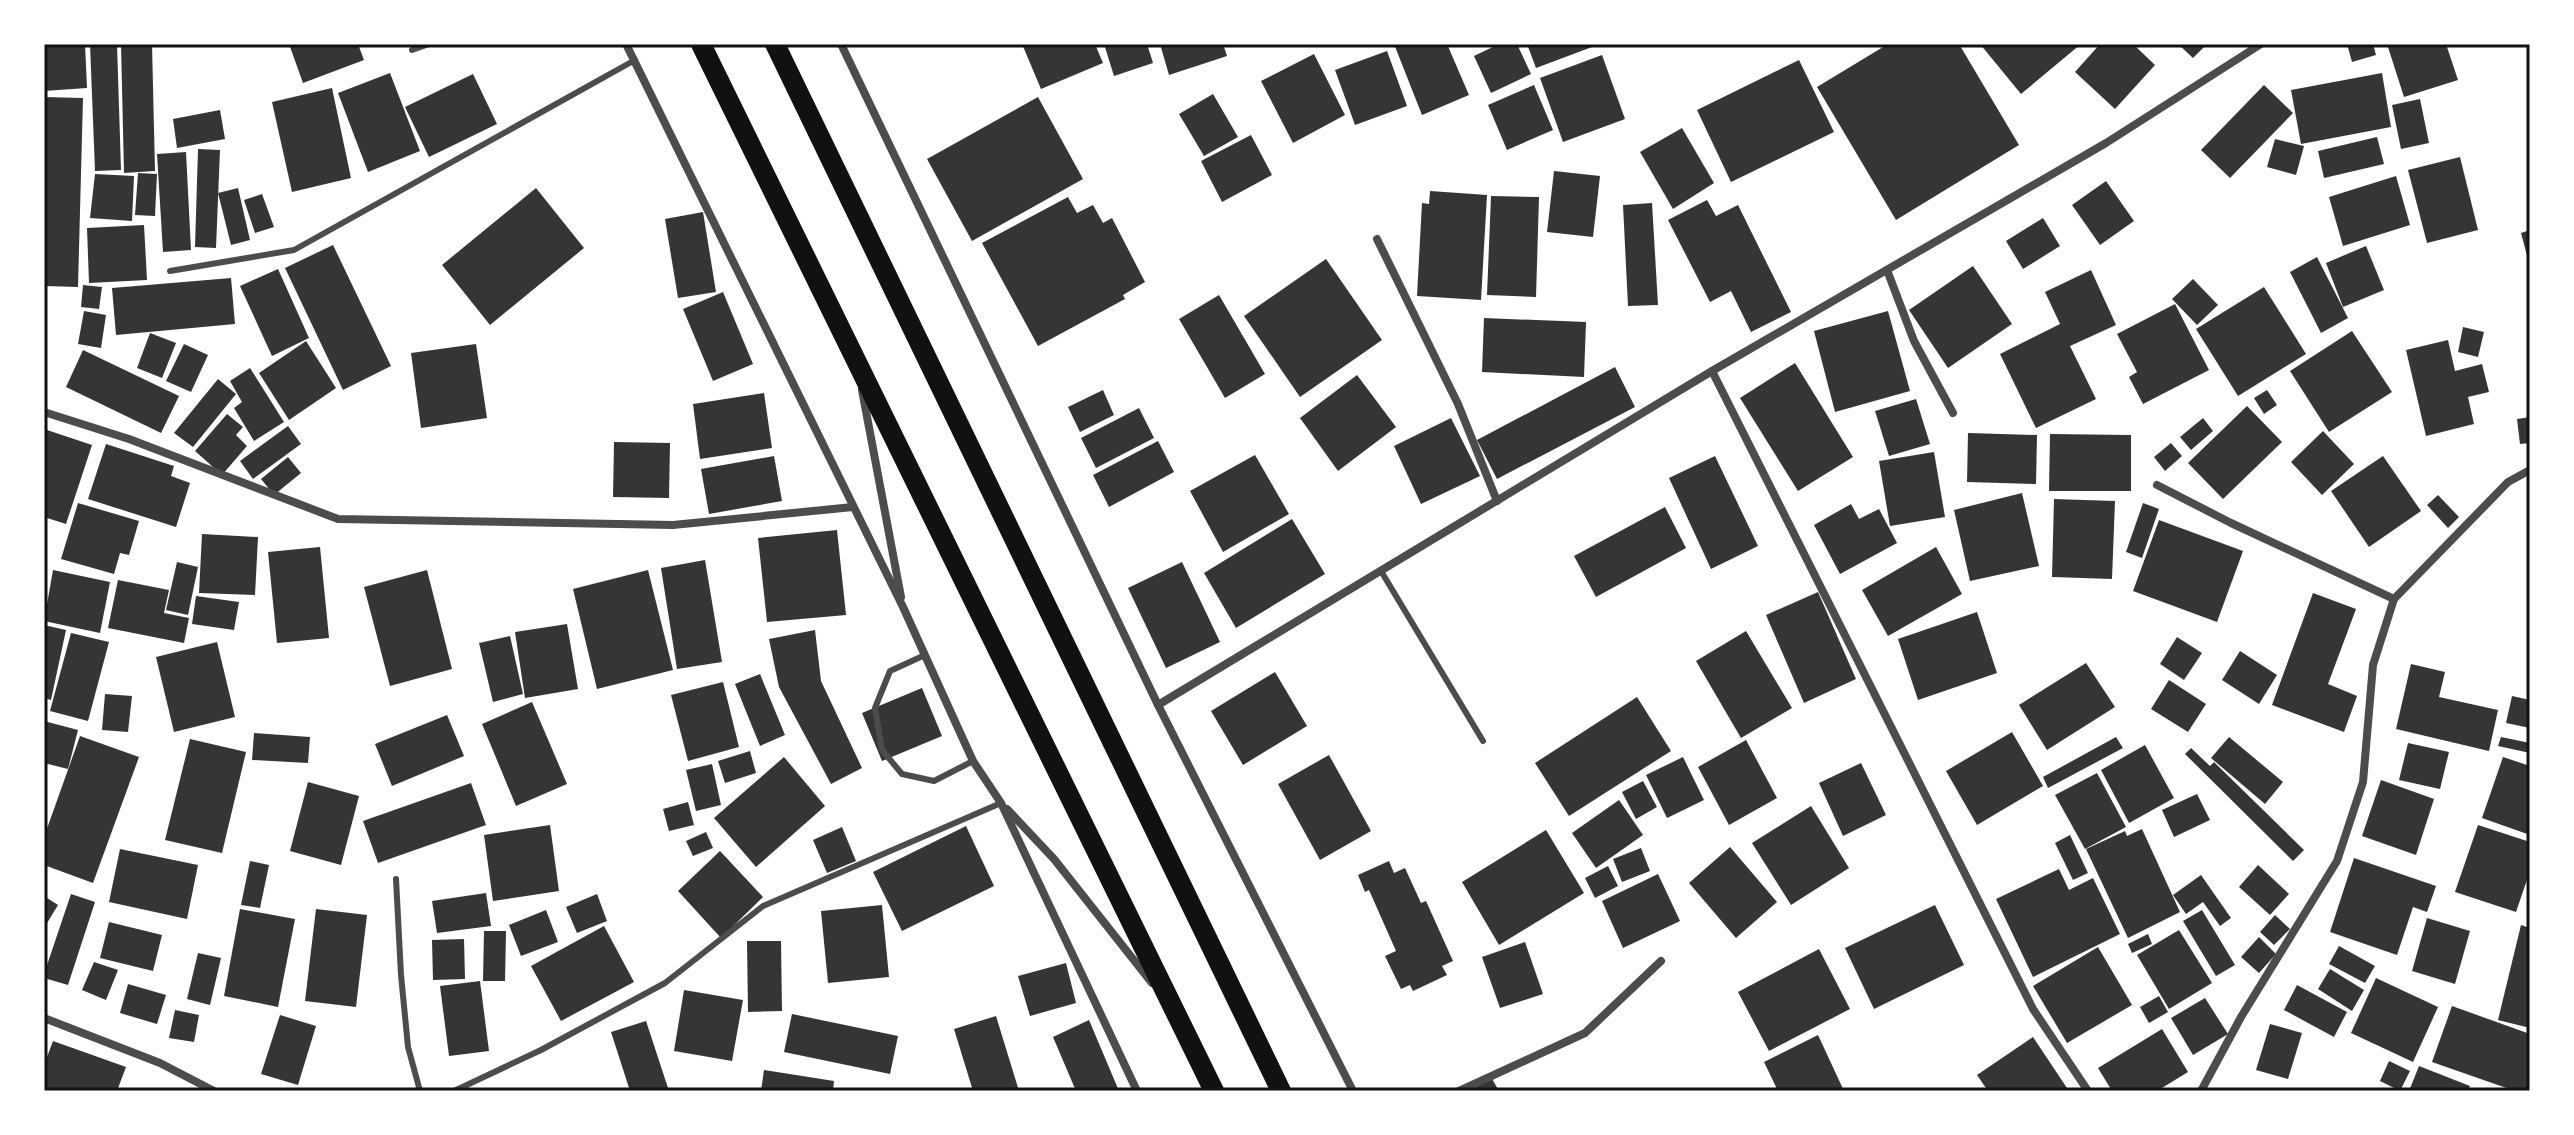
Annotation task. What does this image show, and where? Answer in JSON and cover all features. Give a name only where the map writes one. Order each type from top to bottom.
[{"type":"main road","points":[[701,44],[1214,1091]]},
{"type":"main road","points":[[775,44],[1281,1091]]},
{"type":"street","points":[[626,44],[903,607],[973,761],[1001,803],[1137,1091]]},
{"type":"street","points":[[841,44],[1158,705],[1353,1091]]},
{"type":"street","points":[[1158,705],[1712,371],[2106,143],[2261,44]]},
{"type":"street","points":[[1377,239],[1458,404],[1497,501]]},
{"type":"street","points":[[1887,270],[1914,341],[1953,413]]},
{"type":"street","points":[[857,361],[903,607]]},
{"type":"street","points":[[1712,371],[2033,1009],[2088,1091]]},
{"type":"street","points":[[44,412],[129,439],[338,519],[673,525],[853,507]]},
{"type":"street","points":[[2201,1091],[2241,1017],[2337,861],[2363,782],[2373,665],[2394,599],[2508,482],[2530,470]]},
{"type":"street","points":[[2157,485],[2394,599]]},
{"type":"street","points":[[1001,803],[1054,859],[1178,1017]]},
{"type":"street","points":[[1459,1091],[1585,1033],[1661,961]]},
{"type":"street","points":[[44,1018],[160,1063],[214,1091]]},
{"type":"lane","points":[[412,50],[429,44]]},
{"type":"lane","points":[[170,271],[294,250],[635,59]]},
{"type":"lane","points":[[1381,571],[1483,741]]},
{"type":"lane","points":[[925,655],[890,671],[875,708],[882,750],[902,774],[934,781],[973,761]]},
{"type":"lane","points":[[454,1091],[541,1050],[665,983],[763,906],[1001,803]]},
{"type":"lane","points":[[396,879],[408,1047],[420,1091]]},
{"type":"building","points":[[44,44],[85,44],[87,88],[44,91]]},
{"type":"building","points":[[90,44],[117,44],[121,170],[95,171]]},
{"type":"building","points":[[121,44],[152,44],[155,171],[124,173]]},
{"type":"building","points":[[289,44],[358,44],[364,60],[303,83]]},
{"type":"building","points":[[1022,44],[1095,44],[1103,63],[1041,89]]},
{"type":"building","points":[[1104,44],[1147,44],[1153,63],[1114,76]]},
{"type":"building","points":[[1160,44],[1223,44],[1227,56],[1169,75]]},
{"type":"building","points":[[1394,44],[1447,44],[1469,95],[1422,115]]},
{"type":"building","points":[[1499,44],[1517,44],[1531,74],[1491,93],[1474,56]]},
{"type":"building","points":[[1527,44],[1600,44],[1536,68]]},
{"type":"building","points":[[1888,44],[1959,44],[2019,145],[1896,220],[1817,87]]},
{"type":"building","points":[[1980,44],[2081,44],[2021,94]]},
{"type":"building","points":[[2100,44],[2133,44],[2155,65],[2115,109],[2075,72]]},
{"type":"building","points":[[2178,44],[2207,44],[2193,58]]},
{"type":"building","points":[[2347,44],[2373,44],[2376,55],[2352,62]]},
{"type":"building","points":[[2387,44],[2446,44],[2458,80],[2404,97]]},
{"type":"building","points":[[1387,51],[1407,106],[1355,125],[1335,70]]},
{"type":"building","points":[[1314,54],[1345,115],[1293,143],[1261,81]]},
{"type":"building","points":[[1602,55],[1625,119],[1563,142],[1540,78]]},
{"type":"building","points":[[1799,60],[1834,132],[1731,182],[1697,110]]},
{"type":"building","points":[[390,73],[420,151],[368,172],[338,93]]},
{"type":"building","points":[[2382,73],[2391,127],[2301,144],[2291,90]]},
{"type":"building","points":[[473,74],[497,124],[429,157],[405,107]]},
{"type":"building","points":[[1534,85],[1553,130],[1507,150],[1488,105]]},
{"type":"building","points":[[2264,85],[2293,113],[2230,178],[2201,150]]},
{"type":"building","points":[[332,88],[351,178],[292,192],[272,102]]},
{"type":"building","points":[[1213,94],[1238,137],[1204,156],[1179,114]]},
{"type":"building","points":[[44,97],[83,98],[78,287],[44,286]]},
{"type":"building","points":[[1038,97],[1083,179],[972,241],[927,159]]},
{"type":"building","points":[[2420,99],[2429,143],[2401,149],[2392,105]]},
{"type":"building","points":[[220,110],[225,139],[177,148],[173,119]]},
{"type":"building","points":[[1682,128],[1714,183],[1673,209],[1640,152]]},
{"type":"building","points":[[1251,135],[1272,175],[1222,202],[1201,161]]},
{"type":"building","points":[[2377,137],[2384,164],[2324,178],[2318,151]]},
{"type":"building","points":[[2275,139],[2304,146],[2296,175],[2267,167]]},
{"type":"building","points":[[198,149],[220,150],[216,248],[195,247]]},
{"type":"building","points":[[186,152],[191,250],[163,252],[157,154]]},
{"type":"building","points":[[2460,157],[2478,230],[2427,243],[2408,170]]},
{"type":"building","points":[[1554,171],[1600,176],[1593,237],[1547,232]]},
{"type":"building","points":[[138,173],[157,174],[155,216],[135,215]]},
{"type":"building","points":[[95,174],[134,176],[132,221],[90,218]]},
{"type":"building","points":[[2396,176],[2410,225],[2343,246],[2329,197]]},
{"type":"building","points":[[2106,181],[2134,221],[2100,245],[2072,205]]},
{"type":"building","points":[[238,188],[250,240],[231,245],[218,193]]},
{"type":"building","points":[[536,188],[584,248],[490,325],[442,265]]},
{"type":"building","points":[[1430,191],[1487,195],[1481,300],[1417,296],[1422,203],[1429,204]]},
{"type":"building","points":[[262,194],[274,227],[255,233],[244,200]]},
{"type":"building","points":[[1491,196],[1539,197],[1536,297],[1487,295]]},
{"type":"building","points":[[1068,197],[1077,213],[1093,205],[1103,223],[1112,218],[1145,282],[1123,295],[1125,299],[1038,346],[982,243]]},
{"type":"building","points":[[1707,200],[1716,216],[1738,205],[1791,312],[1751,332],[1731,291],[1710,302],[1668,220]]},
{"type":"building","points":[[1652,203],[1658,305],[1628,306],[1623,205]]},
{"type":"building","points":[[703,212],[716,292],[678,298],[665,219]]},
{"type":"building","points":[[2043,218],[2060,246],[2023,269],[2006,241]]},
{"type":"building","points":[[144,225],[147,280],[89,283],[87,228]]},
{"type":"building","points":[[2530,230],[2530,263],[2529,263],[2521,233]]},
{"type":"building","points":[[333,245],[391,366],[343,390],[285,268]]},
{"type":"building","points":[[2366,246],[2384,290],[2343,307],[2326,263]]},
{"type":"building","points":[[2317,257],[2348,318],[2321,333],[2290,272]]},
{"type":"building","points":[[1326,259],[1382,340],[1300,397],[1244,316]]},
{"type":"building","points":[[1973,266],[2012,324],[1948,368],[1909,310]]},
{"type":"building","points":[[278,269],[309,338],[272,356],[240,286]]},
{"type":"building","points":[[2091,270],[2116,325],[2070,346],[2096,399],[2036,428],[2000,354],[2060,324],[2045,292]]},
{"type":"building","points":[[231,278],[235,324],[116,335],[112,288]]},
{"type":"building","points":[[2193,279],[2218,305],[2197,325],[2172,299]]},
{"type":"building","points":[[83,285],[102,287],[99,309],[81,307]]},
{"type":"building","points":[[2264,287],[2306,354],[2238,396],[2196,329]]},
{"type":"building","points":[[723,292],[753,364],[713,381],[683,309]]},
{"type":"building","points":[[1219,295],[1265,374],[1225,398],[1179,319]]},
{"type":"building","points":[[2175,304],[2209,370],[2143,404],[2129,377],[2137,372],[2117,334]]},
{"type":"building","points":[[84,311],[106,315],[101,348],[78,344]]},
{"type":"building","points":[[1888,311],[1910,391],[1835,412],[1814,331]]},
{"type":"building","points":[[1484,318],[1586,322],[1584,377],[1482,372]]},
{"type":"building","points":[[2463,327],[2484,332],[2478,357],[2458,352]]},
{"type":"building","points":[[2352,331],[2392,392],[2329,432],[2290,371]]},
{"type":"building","points":[[150,333],[176,343],[162,378],[137,368]]},
{"type":"building","points":[[2448,340],[2455,371],[2482,364],[2489,392],[2468,397],[2474,424],[2426,436],[2406,350]]},
{"type":"building","points":[[306,341],[336,388],[289,420],[259,373]]},
{"type":"building","points":[[184,344],[208,355],[191,392],[166,381]]},
{"type":"building","points":[[476,344],[487,418],[421,428],[411,353]]},
{"type":"building","points":[[83,350],[179,396],[161,433],[66,387]]},
{"type":"building","points":[[1795,363],[1853,457],[1798,491],[1740,398]]},
{"type":"building","points":[[1615,367],[1635,407],[1497,479],[1477,440]]},
{"type":"building","points":[[250,368],[284,422],[254,441],[234,408],[242,402],[230,381]]},
{"type":"building","points":[[1357,375],[1396,427],[1338,471],[1300,418]]},
{"type":"building","points":[[218,379],[236,394],[193,447],[174,433]]},
{"type":"building","points":[[1103,390],[1114,415],[1080,432],[1068,407]]},
{"type":"building","points":[[2267,390],[2277,405],[2264,414],[2254,398]]},
{"type":"building","points":[[764,393],[772,448],[700,459],[693,404]]},
{"type":"building","points":[[1916,399],[1930,444],[1889,456],[1875,411]]},
{"type":"building","points":[[2247,406],[2282,442],[2223,499],[2188,463]]},
{"type":"building","points":[[1139,408],[1154,438],[1096,468],[1081,438]]},
{"type":"building","points":[[227,414],[243,427],[236,435],[247,446],[222,475],[195,451]]},
{"type":"building","points":[[2530,417],[2530,443],[2520,444],[2517,419]]},
{"type":"building","points":[[1451,418],[1480,476],[1421,504],[1394,446]]},
{"type":"building","points":[[2203,418],[2213,431],[2191,450],[2180,437]]},
{"type":"building","points":[[288,426],[301,444],[253,479],[240,461]]},
{"type":"building","points":[[44,429],[92,445],[66,524],[44,517]]},
{"type":"building","points":[[2323,431],[2354,464],[2322,495],[2291,462]]},
{"type":"building","points":[[1968,433],[2037,435],[2036,484],[1967,482]]},
{"type":"building","points":[[2050,434],[2131,435],[2131,491],[2049,491]]},
{"type":"building","points":[[1158,441],[1174,472],[1109,507],[1093,475]]},
{"type":"building","points":[[614,442],[670,443],[669,498],[613,497]]},
{"type":"building","points":[[2171,443],[2182,456],[2165,471],[2154,457]]},
{"type":"building","points":[[106,444],[174,466],[171,476],[190,483],[176,527],[88,499]]},
{"type":"building","points":[[1934,452],[1945,517],[1890,526],[1879,461]]},
{"type":"building","points":[[1255,455],[1289,514],[1223,552],[1190,491]]},
{"type":"building","points":[[774,456],[782,501],[709,514],[701,469]]},
{"type":"building","points":[[1715,456],[1758,546],[1711,569],[1669,478]]},
{"type":"building","points":[[2383,456],[2421,511],[2369,547],[2331,491]]},
{"type":"building","points":[[288,457],[301,473],[274,495],[261,479]]},
{"type":"building","points":[[2022,493],[2039,566],[1970,581],[1954,510]]},
{"type":"building","points":[[2438,495],[2459,517],[2448,528],[2427,505]]},
{"type":"building","points":[[2054,499],[2115,501],[2112,579],[2052,577]]},
{"type":"building","points":[[78,503],[139,521],[129,555],[120,553],[114,574],[61,559]]},
{"type":"building","points":[[2143,503],[2159,509],[2142,558],[2126,552]]},
{"type":"building","points":[[1851,504],[1859,519],[1879,509],[1897,543],[1840,574],[1814,525]]},
{"type":"building","points":[[1665,507],[1686,548],[1596,597],[1574,556]]},
{"type":"building","points":[[1292,519],[1325,574],[1236,628],[1204,573]]},
{"type":"building","points":[[2159,520],[2243,551],[2217,622],[2133,591]]},
{"type":"building","points":[[837,530],[846,615],[767,622],[758,538]]},
{"type":"building","points":[[202,534],[258,537],[255,595],[199,593]]},
{"type":"building","points":[[320,547],[329,638],[277,643],[268,552]]},
{"type":"building","points":[[1936,547],[1962,594],[1888,636],[1862,590]]},
{"type":"building","points":[[705,560],[722,662],[677,669],[661,568]]},
{"type":"building","points":[[177,562],[198,567],[188,615],[166,610]]},
{"type":"building","points":[[1182,562],[1220,642],[1166,668],[1128,588]]},
{"type":"building","points":[[53,570],[110,582],[100,633],[44,621]]},
{"type":"building","points":[[427,570],[452,669],[390,686],[364,587]]},
{"type":"building","points":[[648,570],[673,670],[597,689],[573,589]]},
{"type":"building","points":[[118,580],[169,590],[164,613],[189,618],[184,643],[108,628]]},
{"type":"building","points":[[1818,592],[1856,679],[1804,703],[1766,615]]},
{"type":"building","points":[[2313,593],[2356,609],[2328,684],[2357,696],[2344,732],[2272,705]]},
{"type":"building","points":[[196,596],[239,602],[234,630],[192,624]]},
{"type":"building","points":[[1977,612],[1997,673],[1918,700],[1898,639]]},
{"type":"building","points":[[567,624],[578,689],[525,698],[515,632]]},
{"type":"building","points":[[44,625],[66,630],[51,700],[44,698]]},
{"type":"building","points":[[815,630],[821,681],[862,768],[831,784],[779,687],[769,639]]},
{"type":"building","points":[[1746,631],[1792,708],[1741,738],[1696,661]]},
{"type":"building","points":[[71,633],[109,642],[88,721],[50,711]]},
{"type":"building","points":[[510,636],[523,694],[493,702],[479,643]]},
{"type":"building","points":[[2177,637],[2202,653],[2184,680],[2160,664]]},
{"type":"building","points":[[217,642],[235,717],[174,732],[156,657]]},
{"type":"building","points":[[2240,651],[2277,675],[2259,704],[2222,680]]},
{"type":"building","points":[[2086,663],[2115,707],[2047,750],[2019,705]]},
{"type":"building","points":[[2411,664],[2445,672],[2439,697],[2498,710],[2489,751],[2396,729]]},
{"type":"building","points":[[1275,672],[1307,726],[1243,765],[1211,711]]},
{"type":"building","points":[[760,674],[785,735],[760,746],[735,684]]},
{"type":"building","points":[[2169,680],[2206,704],[2188,732],[2151,709]]},
{"type":"building","points":[[723,682],[739,747],[688,761],[671,695]]},
{"type":"building","points":[[922,688],[942,736],[882,761],[862,713]]},
{"type":"building","points":[[105,694],[132,696],[128,732],[102,730]]},
{"type":"building","points":[[2512,696],[2530,700],[2530,728],[2506,723]]},
{"type":"building","points":[[1637,697],[1671,751],[1569,816],[1535,763]]},
{"type":"building","points":[[532,702],[567,784],[516,806],[482,724]]},
{"type":"building","points":[[447,715],[464,756],[392,786],[375,744]]},
{"type":"building","points":[[44,721],[78,730],[68,769],[44,763]]},
{"type":"building","points":[[2012,732],[2043,786],[1977,825],[1946,771]]},
{"type":"building","points":[[254,733],[310,737],[308,763],[252,760]]},
{"type":"building","points":[[80,736],[139,757],[93,883],[44,865],[44,837]]},
{"type":"building","points":[[2116,737],[2123,748],[2048,788],[2043,777]]},
{"type":"building","points":[[2229,737],[2283,782],[2265,804],[2211,758]]},
{"type":"building","points":[[2501,737],[2530,743],[2530,753],[2498,746]]},
{"type":"building","points":[[190,739],[246,752],[222,853],[165,840]]},
{"type":"building","points":[[1746,740],[1777,798],[1729,825],[1698,767]]},
{"type":"building","points":[[2408,743],[2449,752],[2440,789],[2399,780]]},
{"type":"building","points":[[2145,745],[2174,798],[2129,823],[2101,770]]},
{"type":"building","points":[[2191,748],[2210,766],[2214,762],[2304,850],[2293,861],[2185,754]]},
{"type":"building","points":[[750,751],[756,773],[725,783],[718,761]]},
{"type":"building","points":[[1329,755],[1371,831],[1320,860],[1278,784]]},
{"type":"building","points":[[784,757],[825,806],[756,867],[714,818]]},
{"type":"building","points":[[1683,757],[1704,800],[1667,818],[1646,775]]},
{"type":"building","points":[[2503,757],[2530,766],[2530,835],[2482,818]]},
{"type":"building","points":[[1861,763],[1886,815],[1843,836],[1819,783]]},
{"type":"building","points":[[712,764],[721,805],[696,811],[686,770]]},
{"type":"building","points":[[2097,773],[2126,827],[2085,849],[2055,795]]},
{"type":"building","points":[[2381,780],[2434,799],[2416,855],[2362,836]]},
{"type":"building","points":[[1643,781],[1657,807],[1636,819],[1622,792]]},
{"type":"building","points":[[308,782],[359,796],[341,865],[290,851]]},
{"type":"building","points":[[471,783],[486,825],[378,863],[363,821]]},
{"type":"building","points":[[2197,794],[2210,820],[2174,837],[2162,810]]},
{"type":"building","points":[[1619,800],[1643,835],[1596,868],[1572,833]]},
{"type":"building","points":[[688,802],[694,825],[669,831],[663,809]]},
{"type":"building","points":[[1811,806],[1849,868],[1791,905],[1752,843]]},
{"type":"building","points":[[550,825],[559,891],[493,901],[484,835]]},
{"type":"building","points":[[2478,825],[2530,842],[2530,871],[2516,912],[2455,892]]},
{"type":"building","points":[[966,826],[994,886],[902,931],[873,872]]},
{"type":"building","points":[[842,827],[856,861],[827,873],[813,840]]},
{"type":"building","points":[[2142,829],[2180,912],[2128,938],[2086,849],[2125,831],[2127,836]]},
{"type":"building","points":[[1546,830],[1584,893],[1499,945],[1462,882]]},
{"type":"building","points":[[706,832],[713,848],[693,856],[686,841]]},
{"type":"building","points":[[2070,835],[2088,873],[2073,880],[2055,843]]},
{"type":"building","points":[[1730,847],[1777,902],[1736,938],[1689,883]]},
{"type":"building","points":[[1641,848],[1650,871],[1622,882],[1613,859]]},
{"type":"building","points":[[120,849],[198,865],[187,919],[109,902]]},
{"type":"building","points":[[720,851],[763,897],[721,938],[678,891]]},
{"type":"building","points":[[2354,858],[2436,886],[2427,912],[2413,907],[2397,955],[2330,932]]},
{"type":"building","points":[[250,861],[269,865],[260,908],[241,905]]},
{"type":"building","points":[[1389,861],[1394,873],[1405,868],[1421,903],[1426,901],[1453,961],[1442,966],[1447,975],[1413,991],[1410,985],[1401,989],[1385,956],[1396,951],[1369,890],[1365,892],[1358,875]]},
{"type":"building","points":[[2258,865],[2289,894],[2270,915],[2239,887]]},
{"type":"building","points":[[1608,866],[1618,886],[1595,898],[1585,878]]},
{"type":"building","points":[[2059,869],[2069,890],[2093,878],[2120,934],[2033,977],[1996,899]]},
{"type":"building","points":[[1658,874],[1680,921],[1623,948],[1602,901]]},
{"type":"building","points":[[2201,875],[2231,918],[2220,926],[2203,902],[2186,914],[2173,895]]},
{"type":"building","points":[[486,893],[491,926],[437,933],[432,901]]},
{"type":"building","points":[[71,894],[95,902],[68,985],[44,978],[44,974]]},
{"type":"building","points":[[597,894],[607,921],[577,933],[566,907]]},
{"type":"building","points":[[44,896],[58,905],[44,928]]},
{"type":"building","points":[[882,905],[889,977],[828,983],[821,911]]},
{"type":"building","points":[[1935,905],[1964,965],[1874,1009],[1845,948]]},
{"type":"building","points":[[240,909],[295,919],[278,1007],[224,996]]},
{"type":"building","points":[[316,909],[367,915],[356,1007],[305,1001]]},
{"type":"building","points":[[546,910],[558,942],[521,956],[509,925]]},
{"type":"building","points":[[2202,910],[2235,965],[2216,976],[2183,921]]},
{"type":"building","points":[[2275,915],[2290,929],[2274,945],[2260,932]]},
{"type":"building","points":[[2427,918],[2470,931],[2455,984],[2412,971]]},
{"type":"building","points":[[109,922],[162,935],[153,971],[100,958]]},
{"type":"building","points":[[2521,925],[2530,928],[2530,1028],[2498,1020]]},
{"type":"building","points":[[604,926],[634,982],[561,1021],[531,966]]},
{"type":"building","points":[[2179,930],[2212,983],[2169,1009],[2137,955]]},
{"type":"building","points":[[484,931],[506,931],[505,981],[483,981]]},
{"type":"building","points":[[2148,934],[2152,944],[2132,953],[2128,944]]},
{"type":"building","points":[[2259,937],[2276,954],[2259,973],[2241,957]]},
{"type":"building","points":[[464,939],[465,979],[433,980],[432,940]]},
{"type":"building","points":[[747,941],[781,941],[782,1011],[748,1012]]},
{"type":"building","points":[[1525,942],[1543,994],[1500,1008],[1482,957]]},
{"type":"building","points":[[2339,946],[2375,966],[2365,983],[2329,964]]},
{"type":"building","points":[[2098,947],[2132,1005],[2067,1043],[2033,986]]},
{"type":"building","points":[[1819,949],[1850,1009],[1769,1051],[1738,992]]},
{"type":"building","points":[[198,953],[221,958],[210,1005],[187,999]]},
{"type":"building","points":[[94,962],[118,970],[106,1000],[82,990]]},
{"type":"building","points":[[1066,963],[1076,1003],[1030,1016],[1018,976]]},
{"type":"building","points":[[2330,969],[2364,990],[2352,1011],[2318,989]]},
{"type":"building","points":[[2376,978],[2438,1007],[2413,1062],[2351,1033]]},
{"type":"building","points":[[480,981],[489,1051],[449,1056],[440,986]]},
{"type":"building","points":[[128,984],[166,995],[157,1024],[120,1013]]},
{"type":"building","points":[[2297,985],[2347,1012],[2334,1037],[2284,1010]]},
{"type":"building","points":[[684,990],[743,1000],[732,1061],[674,1051]]},
{"type":"building","points":[[2159,996],[2168,1012],[2149,1023],[2140,1007]]},
{"type":"building","points":[[2205,998],[2228,1034],[2193,1055],[2171,1018]]},
{"type":"building","points":[[2452,1006],[2530,1034],[2530,1091],[2515,1091],[2432,1062]]},
{"type":"building","points":[[175,1010],[199,1015],[194,1042],[169,1038]]},
{"type":"building","points":[[792,1014],[898,1036],[890,1074],[784,1052]]},
{"type":"building","points":[[280,1015],[316,1026],[298,1085],[261,1074]]},
{"type":"building","points":[[996,1016],[1019,1091],[973,1091],[954,1029]]},
{"type":"building","points":[[1089,1020],[1119,1091],[1076,1091],[1053,1037]]},
{"type":"building","points":[[646,1021],[669,1091],[630,1091],[611,1032]]},
{"type":"building","points":[[2270,1024],[2302,1033],[2288,1079],[2256,1070]]},
{"type":"building","points":[[2162,1029],[2188,1072],[2157,1091],[2112,1091],[2098,1068]]},
{"type":"building","points":[[1818,1035],[1844,1091],[1778,1091],[1764,1062]]},
{"type":"building","points":[[2033,1037],[2069,1091],[1988,1091],[1977,1075]]},
{"type":"building","points":[[53,1041],[126,1067],[117,1091],[44,1091],[44,1065]]},
{"type":"building","points":[[2389,1061],[2410,1071],[2400,1091],[2380,1081]]},
{"type":"building","points":[[2419,1066],[2470,1086],[2468,1091],[2409,1091]]},
{"type":"building","points":[[764,1070],[834,1081],[833,1091],[761,1091]]},
{"type":"building","points":[[1491,1077],[1499,1091],[1466,1091]]}]
